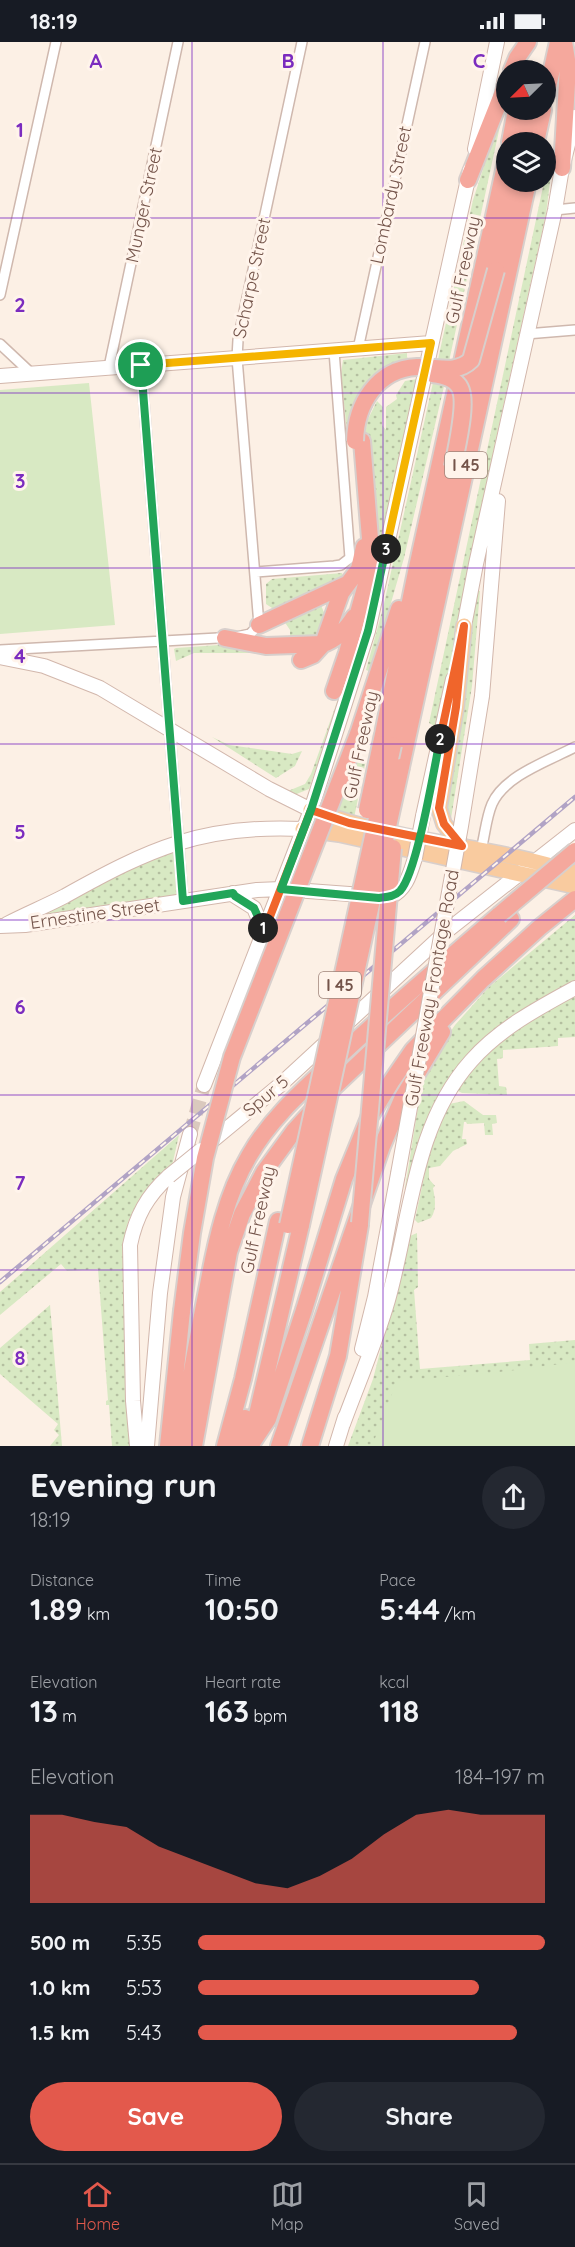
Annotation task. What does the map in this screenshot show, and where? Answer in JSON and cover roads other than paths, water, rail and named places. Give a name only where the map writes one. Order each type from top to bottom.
[{"type":"highway","points":[[516,60],[528,42]]},
{"type":"highway","points":[[525,60],[528,42]]},
{"type":"highway","points":[[542,60],[546,42]]},
{"type":"highway","points":[[554,60],[558,42]]},
{"type":"highway","points":[[562,168],[567,66],[564,42]]},
{"type":"highway","points":[[468,180],[496,110]]},
{"type":"highway","name":"Gulf Freeway","points":[[225,1446],[289,1224],[401,767],[393,745],[416,572],[499,192]]},
{"type":"highway","name":"Gulf Freeway","points":[[238,1446],[289,1224],[514,192]]},
{"type":"highway","name":"Gulf Freeway","points":[[393,745],[526,192]]},
{"type":"highway","points":[[301,660],[313,655],[322,644],[337,602],[359,569],[364,552],[358,416],[362,403],[377,384],[395,372],[416,367],[460,368],[471,360],[496,270]]},
{"type":"highway","points":[[334,691],[372,563],[359,441],[365,413],[381,390],[390,382],[410,375],[441,375],[456,383],[463,396],[453,467]]},
{"type":"highway","points":[[168,1446],[192,1233],[205,1158],[232,1057],[358,734],[401,603],[416,572]]},
{"type":"highway","points":[[259,625],[347,584]]},
{"type":"highway","points":[[337,602],[347,652]]},
{"type":"highway","points":[[225,638],[266,646],[322,644],[344,630],[358,611]]},
{"type":"highway","points":[[310,1446],[338,1356],[359,1243],[401,767]]},
{"type":"highway","points":[[194,1446],[229,1252],[242,1214],[264,1172],[294,1131],[334,1087],[505,917],[575,851]]},
{"type":"highway","points":[[180,1446],[198,1331],[216,1242],[229,1200],[248,1157],[265,1132],[291,1102],[388,1010],[575,862]]},
{"type":"highway","points":[[250,1446],[268,1419],[344,1179],[369,1118],[413,1050],[483,979],[575,899]]},
{"type":"highway","points":[[279,1446],[353,1226],[382,1146],[403,1097],[439,1036],[483,979]]},
{"type":"highway","name":"Gulf Freeway","points":[[250,1446],[289,1224]]},
{"type":"main road","points":[[204,1085],[311,810],[368,631],[497,42]]},
{"type":"main road","name":"Gulf Freeway Frontage Road","points":[[415,858],[476,564],[575,117]]},
{"type":"main road","points":[[0,376],[431,343]]},
{"type":"main road","name":"Gulf Freeway Frontage Road","points":[[336,1446],[375,1297],[461,826],[482,696],[502,453]]},
{"type":"main road","points":[[462,846],[444,824],[439,808],[456,707],[464,626]]},
{"type":"main road","points":[[0,657],[44,666],[100,688],[269,789],[311,810],[349,823],[538,861],[575,873]]},
{"type":"main road","name":"Ernestine Street","points":[[1,926],[63,897],[121,864],[179,841],[218,832],[264,828],[303,830]]},
{"type":"main road","points":[[303,830],[339,834],[575,886]]},
{"type":"main road","name":"Spur 5","points":[[137,1446],[133,1401],[130,1245],[135,1223],[154,1189],[296,1070],[448,930],[575,830]]},
{"type":"main road","name":"Ernestine Street","points":[[1,926],[25,925],[233,893],[281,889],[390,897],[398,894],[406,884],[415,858]]},
{"type":"main road","points":[[233,893],[254,908],[264,932]]},
{"type":"main road","points":[[343,1424],[388,1300],[419,1166],[431,1124],[443,1100],[470,1061],[489,1043],[512,1024],[575,988]]},
{"type":"main road","points":[[147,1446],[160,1293],[170,1218],[189,1134]]},
{"type":"street","points":[[0,295],[56,42]]},
{"type":"street","name":"Munger Street","points":[[109,368],[178,42]]},
{"type":"street","name":"Scharpe Street","points":[[259,625],[237,358],[238,340],[302,42]]},
{"type":"street","name":"Lombardy Street","points":[[358,349],[425,42]]},
{"type":"street","points":[[555,210],[575,208]]},
{"type":"street","points":[[526,334],[575,330]]},
{"type":"street","points":[[0,344],[32,374]]},
{"type":"street","points":[[256,572],[334,567],[347,562],[350,558],[333,351]]},
{"type":"street","points":[[141,365],[183,901]]},
{"type":"street","points":[[0,650],[225,638],[244,636],[254,631],[259,625]]},
{"type":"street","points":[[481,850],[489,813],[498,792],[515,778],[575,747]]},
{"type":"tunnel","points":[[190,1134],[204,1085]]},
{"type":"railway","points":[[0,1282],[575,797]]}]
